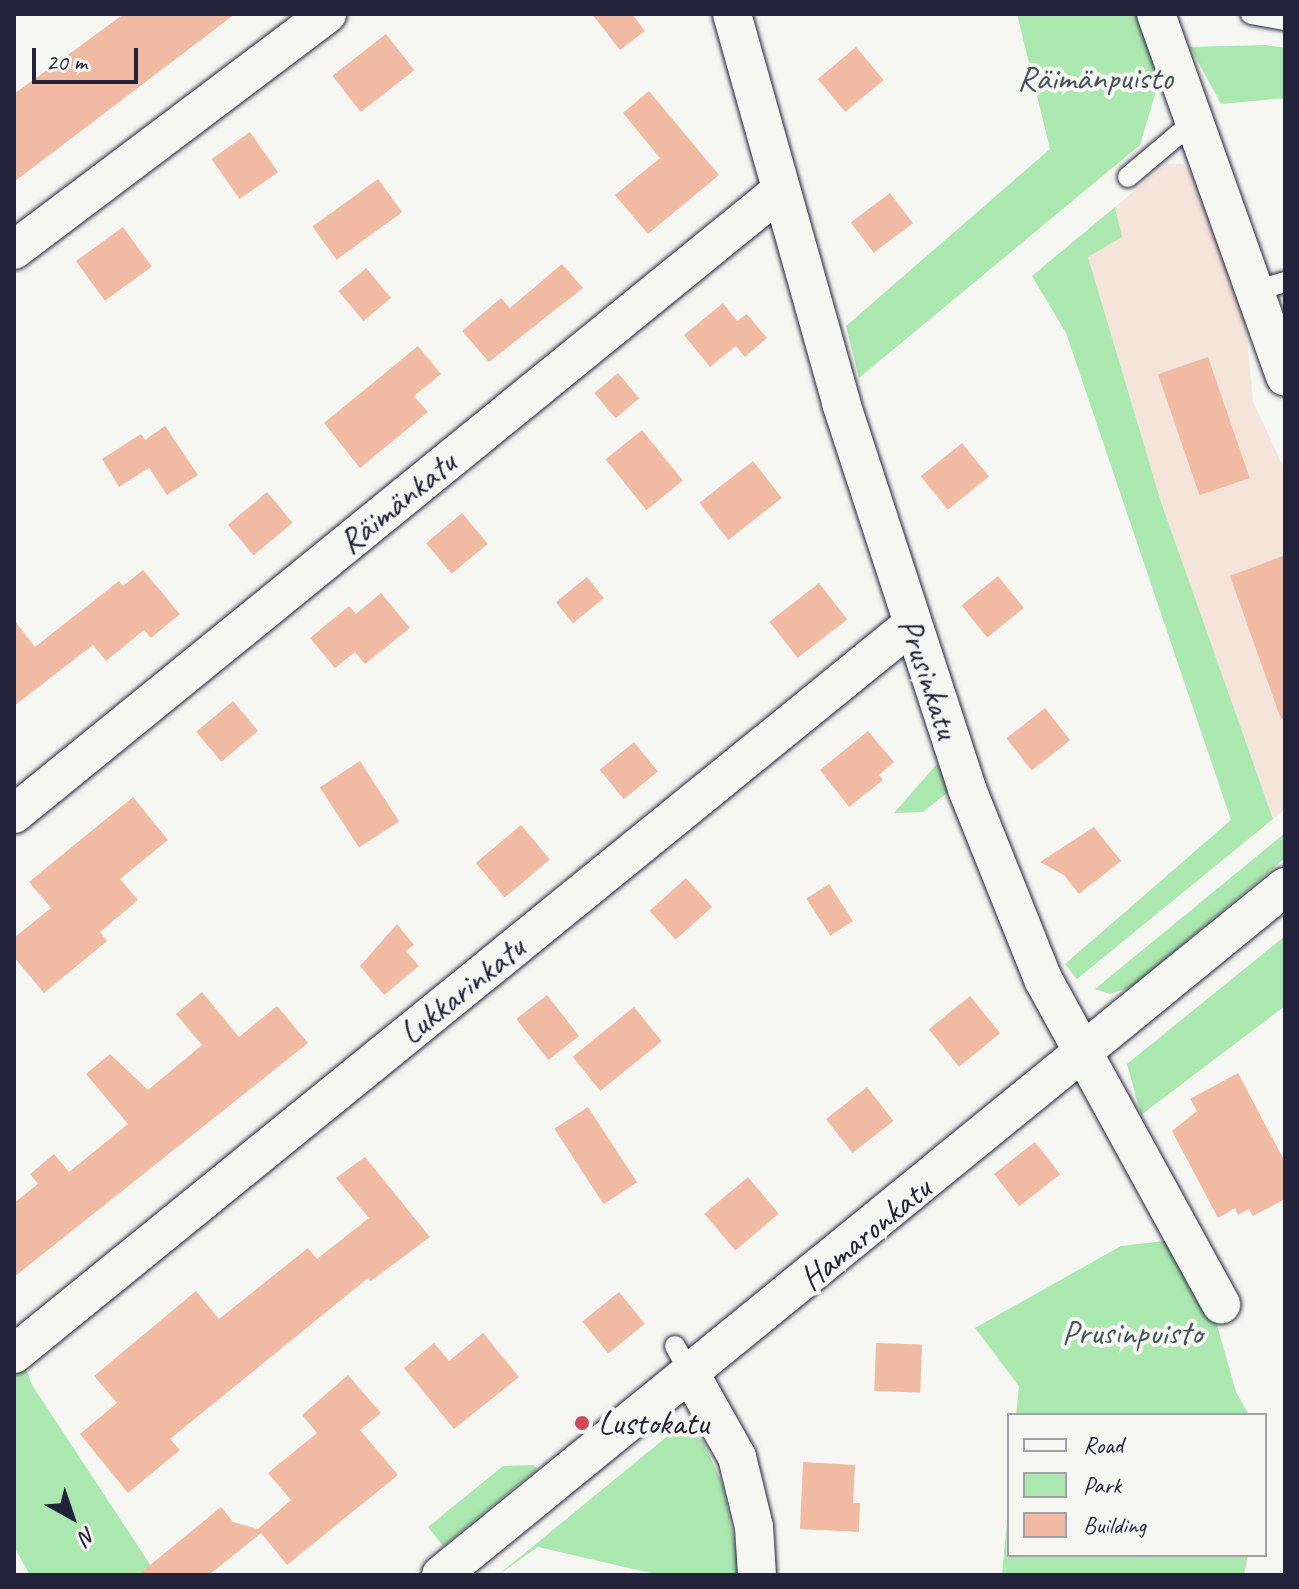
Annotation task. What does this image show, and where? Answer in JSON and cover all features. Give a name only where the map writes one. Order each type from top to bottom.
[{"type":"street","points":[[14,250],[327,14]]},
{"type":"street","name":"Prusinkatu","points":[[732,14],[780,191],[910,626],[1027,941],[1221,1304]]},
{"type":"street","points":[[1156,14],[1192,123],[1270,287],[1285,377]]},
{"type":"street","name":"Räimänkatu","points":[[14,814],[780,191]]},
{"type":"street","name":"Lukkarinkatu","points":[[14,1354],[910,626]]},
{"type":"street","name":"Hamaronkatu","points":[[441,1575],[683,1361],[1084,1052],[1285,887]]},
{"type":"street","points":[[683,1361],[737,1457],[754,1527],[757,1575]]},
{"type":"lane","points":[[1251,14],[1285,20]]},
{"type":"lane","points":[[1128,177],[1192,123]]},
{"type":"shaded area","points":[[1167,164],[1183,164],[1194,176],[1245,319],[1253,402],[1285,470],[1285,809],[1273,819],[1161,502],[1088,257],[1122,237],[1115,207]]},
{"type":"green space","name":"Räimänpuisto","points":[[1017,14],[1137,14],[1160,78],[1140,145],[859,378],[846,326],[1050,149]]},
{"type":"green space","points":[[1266,45],[1285,48],[1285,98],[1221,104],[1190,47]]},
{"type":"green space","points":[[1115,207],[1122,237],[1088,257],[1161,502],[1273,819],[1077,979],[1065,964],[1231,820],[1066,333],[1032,276]]},
{"type":"green space","points":[[936,765],[945,769],[952,789],[923,812],[894,813]]},
{"type":"green space","points":[[1285,833],[1285,858],[1133,986],[1110,994],[1095,989]]},
{"type":"green space","points":[[1285,936],[1285,1006],[1141,1115],[1127,1064]]},
{"type":"green space","name":"Prusinpuisto","points":[[1173,1240],[1215,1318],[1236,1392],[1248,1413],[1016,1413],[1019,1386],[975,1328],[1121,1246]]},
{"type":"green space","points":[[14,1337],[32,1385],[157,1575],[30,1575],[14,1547]]},
{"type":"green space","points":[[681,1425],[703,1441],[723,1485],[741,1575],[659,1575],[538,1547],[498,1575]]},
{"type":"green space","points":[[534,1465],[537,1469],[443,1546],[428,1527],[503,1466]]},
{"type":"green space","points":[[1007,1521],[1007,1557],[1248,1557],[1244,1575],[1002,1575]]},
{"type":"building","points":[[124,14],[235,14],[14,182],[14,94]]},
{"type":"building","points":[[592,14],[632,14],[645,31],[620,50]]},
{"type":"building","points":[[386,34],[414,70],[361,112],[332,76]]},
{"type":"building","points":[[856,47],[884,80],[845,112],[818,79]]},
{"type":"building","points":[[649,91],[719,175],[648,234],[615,195],[660,158],[623,113]]},
{"type":"building","points":[[250,132],[278,172],[240,199],[211,159]]},
{"type":"building","points":[[378,179],[402,212],[337,260],[312,227]]},
{"type":"building","points":[[890,193],[913,223],[874,253],[851,222]]},
{"type":"building","points":[[123,227],[152,267],[105,301],[76,261]]},
{"type":"building","points":[[562,264],[583,288],[489,362],[462,331],[501,298],[510,308]]},
{"type":"building","points":[[366,268],[391,298],[363,321],[338,291]]},
{"type":"building","points":[[723,303],[737,321],[747,314],[767,338],[745,357],[736,346],[710,367],[684,335]]},
{"type":"building","points":[[418,346],[441,374],[414,396],[428,412],[360,468],[324,423]]},
{"type":"building","points":[[1208,357],[1250,478],[1200,495],[1158,374]]},
{"type":"building","points":[[618,373],[639,398],[615,418],[594,393]]},
{"type":"building","points":[[165,426],[198,475],[167,495],[149,468],[119,487],[102,459],[141,434],[145,440]]},
{"type":"building","points":[[642,430],[683,481],[646,510],[605,460]]},
{"type":"building","points":[[962,443],[989,476],[948,510],[921,476]]},
{"type":"building","points":[[753,461],[782,498],[728,540],[699,503]]},
{"type":"building","points":[[267,492],[293,523],[254,555],[228,525]]},
{"type":"building","points":[[462,513],[488,544],[452,574],[426,543]]},
{"type":"building","points":[[1285,555],[1285,718],[1281,719],[1230,576]]},
{"type":"building","points":[[143,570],[180,614],[151,638],[144,630],[106,661],[93,645],[14,706],[14,620],[35,647],[119,581],[123,586]]},
{"type":"building","points":[[998,576],[1024,608],[987,637],[961,606]]},
{"type":"building","points":[[587,577],[604,598],[573,623],[556,602]]},
{"type":"building","points":[[819,583],[847,619],[798,658],[769,622]]},
{"type":"building","points":[[381,593],[410,628],[365,664],[355,652],[335,668],[310,638],[349,606],[356,614]]},
{"type":"building","points":[[233,701],[258,731],[221,762],[196,732]]},
{"type":"building","points":[[1045,708],[1070,740],[1032,770],[1006,738]]},
{"type":"building","points":[[868,731],[894,762],[879,775],[883,780],[849,807],[820,770]]},
{"type":"building","points":[[634,742],[658,772],[624,799],[600,770]]},
{"type":"building","points":[[360,761],[399,821],[359,848],[320,787]]},
{"type":"building","points":[[133,797],[168,840],[120,879],[138,900],[100,932],[107,941],[44,993],[14,957],[14,938],[51,908],[29,882]]},
{"type":"building","points":[[521,825],[550,859],[505,897],[476,863]]},
{"type":"building","points":[[1094,827],[1121,861],[1079,894],[1064,875],[1040,862]]},
{"type":"building","points":[[686,878],[712,907],[676,940],[650,911]]},
{"type":"building","points":[[829,884],[853,921],[830,936],[806,899]]},
{"type":"building","points":[[397,924],[414,945],[406,951],[419,966],[384,995],[360,966]]},
{"type":"building","points":[[202,992],[239,1037],[277,1006],[308,1043],[14,1277],[14,1203],[38,1184],[30,1174],[54,1154],[69,1172],[128,1124],[86,1074],[110,1054],[148,1090],[202,1045],[176,1014]]},
{"type":"building","points":[[547,995],[579,1036],[548,1060],[516,1019]]},
{"type":"building","points":[[970,996],[1000,1033],[959,1067],[929,1029]]},
{"type":"building","points":[[634,1007],[662,1041],[600,1091],[573,1057]]},
{"type":"building","points":[[1238,1073],[1285,1162],[1285,1199],[1253,1216],[1249,1209],[1238,1215],[1235,1208],[1218,1218],[1172,1131],[1197,1111],[1190,1099]]},
{"type":"building","points":[[867,1087],[893,1121],[852,1153],[826,1119]]},
{"type":"building","points":[[588,1107],[637,1182],[603,1204],[554,1129]]},
{"type":"building","points":[[1035,1142],[1060,1174],[1019,1206],[994,1174]]},
{"type":"building","points":[[365,1157],[430,1237],[371,1281],[368,1278],[170,1439],[180,1450],[128,1493],[80,1434],[117,1403],[94,1376],[196,1291],[219,1319],[308,1248],[317,1259],[369,1218],[336,1178]]},
{"type":"building","points":[[748,1177],[779,1214],[735,1250],[704,1214]]},
{"type":"building","points":[[619,1292],[645,1324],[608,1353],[582,1322]]},
{"type":"building","points":[[483,1333],[519,1377],[454,1429],[404,1368],[434,1343],[449,1361]]},
{"type":"building","points":[[876,1343],[922,1345],[920,1393],[874,1391]]},
{"type":"building","points":[[348,1375],[381,1413],[360,1430],[398,1475],[287,1565],[261,1533],[209,1575],[138,1575],[221,1507],[233,1522],[258,1529],[291,1500],[268,1473],[317,1433],[302,1415]]},
{"type":"building","points":[[803,1462],[855,1465],[853,1503],[860,1503],[859,1532],[800,1529]]},
{"type":"place","name":"Lustokatu","points":[[582,1423]]}]
